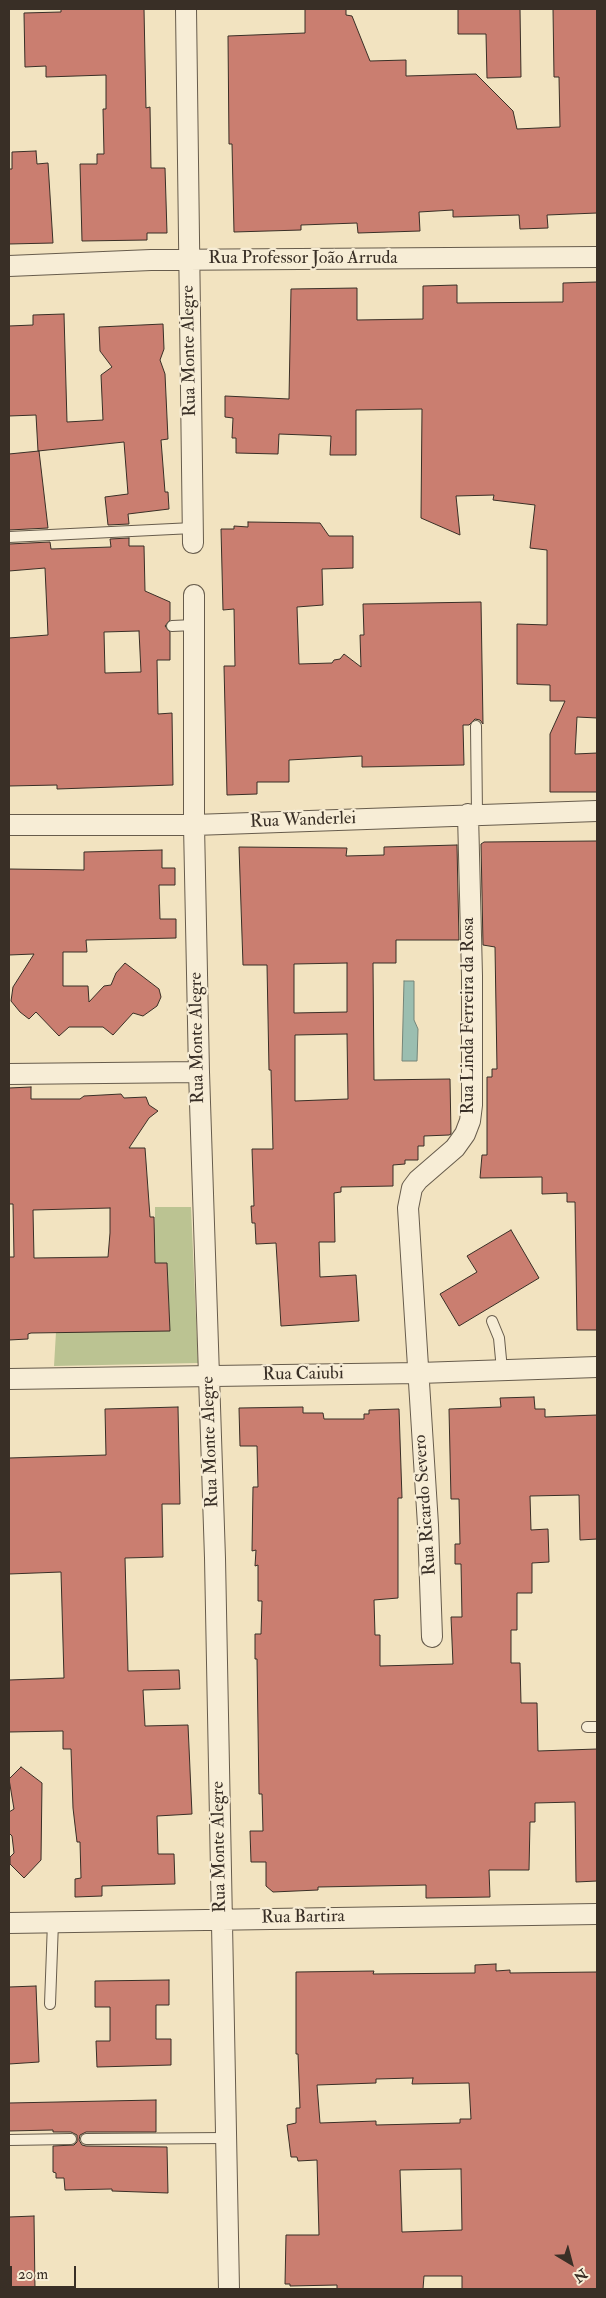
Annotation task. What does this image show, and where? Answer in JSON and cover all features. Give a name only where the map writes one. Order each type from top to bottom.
[{"type":"street","name":"Rua Monte Alegre","points":[[186,9],[193,536]]},
{"type":"street","name":"Rua Professor João Arruda","points":[[9,266],[188,259],[597,257]]},
{"type":"street","name":"Rua Monte Alegre","points":[[194,595],[194,825],[199,1072],[210,1376],[230,2289]]},
{"type":"street","name":"Rua Wanderlei","points":[[9,825],[194,825],[597,811]]},
{"type":"street","name":"Rua Linda Ferreira da Rosa","points":[[418,1374],[408,1208],[410,1197],[412,1188],[418,1180],[455,1148],[465,1134],[472,1105],[472,814]]},
{"type":"street","points":[[9,1074],[199,1072]]},
{"type":"street","name":"Rua Caiubi","points":[[9,1379],[418,1374],[597,1367]]},
{"type":"street","name":"Rua Ricardo Severo","points":[[418,1374],[429,1542],[432,1637]]},
{"type":"street","name":"Rua Bartira","points":[[9,1923],[597,1914]]},
{"type":"lane","points":[[9,537],[193,536]]},
{"type":"lane","points":[[172,626],[194,625]]},
{"type":"lane","points":[[472,814],[476,726]]},
{"type":"lane","points":[[492,1321],[500,1338],[502,1370]]},
{"type":"lane","points":[[50,2004],[53,1922]]},
{"type":"lane","points":[[86,2139],[226,2138]]},
{"type":"lane","points":[[9,2140],[71,2139]]},
{"type":"green space","points":[[155,1207],[191,1207],[198,1363],[54,1366],[56,1332],[170,1331],[167,1264],[155,1263]]},
{"type":"shaded area","points":[[404,981],[414,981],[414,1020],[418,1029],[417,1061],[402,1061]]},
{"type":"building","points":[[61,9],[144,9],[146,108],[150,107],[151,168],[165,168],[167,233],[147,233],[147,240],[82,241],[80,164],[97,164],[97,154],[104,154],[103,109],[106,109],[106,75],[46,77],[46,66],[25,67],[24,13],[61,12]]},
{"type":"building","points":[[305,9],[346,9],[346,15],[352,16],[370,61],[406,60],[406,76],[476,74],[513,111],[517,129],[560,127],[559,77],[554,77],[553,9],[597,9],[597,213],[547,215],[548,228],[520,229],[519,215],[453,217],[453,210],[419,212],[420,231],[358,233],[357,223],[301,225],[301,230],[234,232],[232,144],[229,144],[228,36],[305,33]]},
{"type":"building","points":[[458,9],[520,9],[521,77],[487,78],[486,34],[458,34]]},
{"type":"building","points":[[36,151],[37,164],[48,163],[53,243],[9,244],[9,169],[12,169],[12,152]]},
{"type":"building","points":[[597,282],[597,718],[577,717],[575,754],[597,753],[597,792],[550,792],[550,734],[565,701],[550,701],[550,685],[517,684],[517,624],[547,625],[547,550],[530,548],[535,505],[493,500],[494,495],[456,496],[460,535],[421,518],[422,409],[356,410],[356,455],[330,455],[331,436],[279,434],[278,454],[236,453],[236,438],[232,438],[233,418],[225,417],[225,396],[289,399],[291,289],[357,288],[357,320],[423,319],[423,286],[457,285],[457,303],[563,302],[563,283]]},
{"type":"building","points":[[64,314],[67,422],[103,420],[101,375],[112,367],[100,351],[99,327],[163,324],[164,349],[160,360],[165,374],[168,439],[161,440],[165,492],[168,492],[169,509],[128,514],[129,524],[108,525],[105,497],[128,494],[124,442],[38,451],[36,415],[9,416],[9,326],[33,325],[33,315]]},
{"type":"building","points":[[39,451],[48,528],[9,530],[9,454]]},
{"type":"building","points":[[248,522],[320,523],[329,536],[353,536],[353,568],[322,569],[323,605],[297,607],[299,664],[332,663],[334,660],[340,659],[344,654],[361,667],[360,635],[364,635],[363,604],[481,602],[483,724],[480,720],[475,719],[469,725],[463,725],[464,765],[362,767],[362,756],[289,760],[289,782],[257,782],[257,794],[227,795],[224,666],[235,666],[234,609],[223,610],[221,529],[234,529],[234,526],[248,527]]},
{"type":"building","points":[[129,538],[129,546],[144,546],[145,591],[170,602],[170,620],[165,626],[170,632],[170,660],[157,660],[158,714],[172,713],[173,785],[57,789],[57,785],[9,786],[9,638],[48,635],[45,568],[9,571],[9,544],[50,542],[51,549],[111,547],[110,539]],"holes":[[[139,631],[141,672],[105,673],[104,632]]]},
{"type":"building","points":[[597,841],[597,1330],[577,1330],[575,1202],[567,1202],[567,1193],[542,1194],[542,1177],[480,1178],[482,1155],[487,1155],[487,1077],[492,1077],[492,1069],[497,1069],[495,947],[483,945],[481,844],[484,842]]},
{"type":"building","points":[[457,845],[459,940],[396,940],[396,963],[373,963],[374,1080],[450,1079],[451,1134],[424,1136],[424,1146],[418,1146],[418,1160],[405,1160],[405,1164],[393,1165],[393,1186],[341,1187],[341,1192],[334,1193],[335,1242],[319,1242],[320,1277],[356,1275],[359,1321],[281,1326],[276,1243],[256,1244],[255,1223],[252,1223],[251,1206],[254,1206],[252,1149],[273,1149],[271,1070],[269,1070],[267,965],[243,965],[239,847],[347,848],[346,856],[384,855],[384,847]],"holes":[[[347,963],[347,1012],[294,1013],[294,964]],[[347,1034],[348,1099],[295,1101],[295,1035]]]},
{"type":"building","points":[[162,850],[162,868],[175,868],[175,885],[159,885],[160,919],[176,919],[176,938],[86,940],[87,952],[63,952],[63,986],[88,986],[89,1002],[104,986],[111,985],[116,973],[125,963],[159,989],[161,997],[157,1006],[143,1016],[133,1013],[113,1035],[103,1027],[69,1027],[59,1036],[36,1012],[29,1019],[20,1012],[11,1001],[13,987],[34,954],[9,955],[9,869],[84,870],[84,852]]},
{"type":"building","points":[[31,1087],[31,1099],[80,1099],[84,1096],[121,1094],[124,1098],[146,1097],[149,1105],[158,1111],[149,1118],[129,1148],[145,1148],[150,1217],[154,1217],[155,1263],[167,1263],[170,1331],[31,1333],[28,1334],[28,1339],[9,1340],[9,1257],[14,1257],[13,1204],[9,1204],[9,1088]],"holes":[[[110,1208],[108,1257],[34,1258],[33,1210]]]},
{"type":"building","points":[[511,1230],[539,1278],[459,1326],[440,1294],[477,1272],[467,1256]]},
{"type":"building","points":[[534,1397],[535,1409],[545,1409],[545,1417],[597,1415],[597,1539],[580,1540],[579,1495],[530,1496],[531,1530],[548,1529],[549,1562],[532,1563],[532,1593],[517,1593],[517,1630],[511,1630],[511,1663],[520,1663],[521,1703],[537,1703],[538,1751],[597,1749],[597,1881],[576,1882],[575,1802],[535,1803],[535,1822],[530,1822],[529,1870],[489,1870],[490,1897],[426,1898],[426,1885],[318,1887],[318,1890],[273,1892],[266,1886],[266,1862],[251,1862],[250,1831],[263,1831],[262,1794],[259,1794],[257,1659],[255,1659],[255,1634],[261,1634],[262,1601],[258,1601],[258,1565],[255,1566],[256,1550],[252,1551],[253,1487],[258,1487],[257,1446],[240,1446],[239,1408],[303,1407],[303,1413],[323,1413],[324,1419],[364,1419],[364,1414],[369,1414],[369,1410],[399,1409],[402,1498],[398,1498],[398,1598],[374,1600],[375,1635],[380,1635],[380,1666],[453,1664],[451,1617],[462,1617],[461,1564],[455,1564],[455,1544],[460,1544],[459,1499],[451,1499],[449,1409],[501,1407],[500,1398]]},
{"type":"building","points":[[178,1407],[180,1504],[162,1504],[163,1557],[125,1558],[128,1671],[179,1670],[180,1689],[143,1690],[145,1726],[188,1725],[192,1814],[157,1816],[158,1854],[174,1854],[175,1884],[102,1886],[102,1896],[75,1897],[75,1879],[81,1878],[80,1842],[77,1842],[73,1808],[71,1749],[63,1749],[63,1731],[9,1732],[9,1680],[64,1678],[61,1572],[9,1574],[9,1458],[106,1455],[105,1409]]},
{"type":"building","points":[[21,1767],[42,1783],[41,1860],[24,1878],[10,1864],[10,1857],[14,1853],[12,1836],[9,1833],[9,1812],[14,1809],[9,1779]]},
{"type":"building","points":[[496,1964],[496,1971],[510,1970],[510,1973],[597,1972],[597,2289],[462,2289],[462,2276],[424,2276],[423,2289],[337,2289],[337,2285],[290,2286],[290,2284],[285,2284],[286,2235],[319,2235],[317,2160],[298,2161],[297,2157],[291,2157],[287,2125],[296,2123],[296,2108],[300,2108],[298,2054],[296,2054],[296,1972],[374,1971],[373,1974],[475,1973],[475,1965]],"holes":[[[413,2078],[412,2084],[469,2083],[471,2119],[460,2119],[460,2123],[376,2125],[376,2121],[320,2123],[317,2085],[376,2083],[376,2079]],[[461,2169],[462,2230],[402,2232],[400,2170]]]},
{"type":"building","points":[[169,1980],[169,2005],[156,2005],[156,2039],[171,2039],[171,2065],[97,2067],[96,2041],[110,2041],[110,2007],[95,2007],[95,1981]]},
{"type":"building","points":[[36,1986],[39,2062],[9,2064],[9,1987]]},
{"type":"building","points":[[156,2100],[156,2132],[86,2132],[80,2135],[79,2140],[82,2145],[86,2146],[167,2147],[168,2193],[112,2191],[112,2189],[65,2190],[64,2178],[56,2178],[56,2173],[53,2172],[53,2146],[74,2145],[77,2142],[77,2135],[71,2132],[53,2132],[53,2130],[9,2131],[9,2103]]},
{"type":"building","points":[[34,2216],[35,2289],[9,2289],[9,2217]]}]
